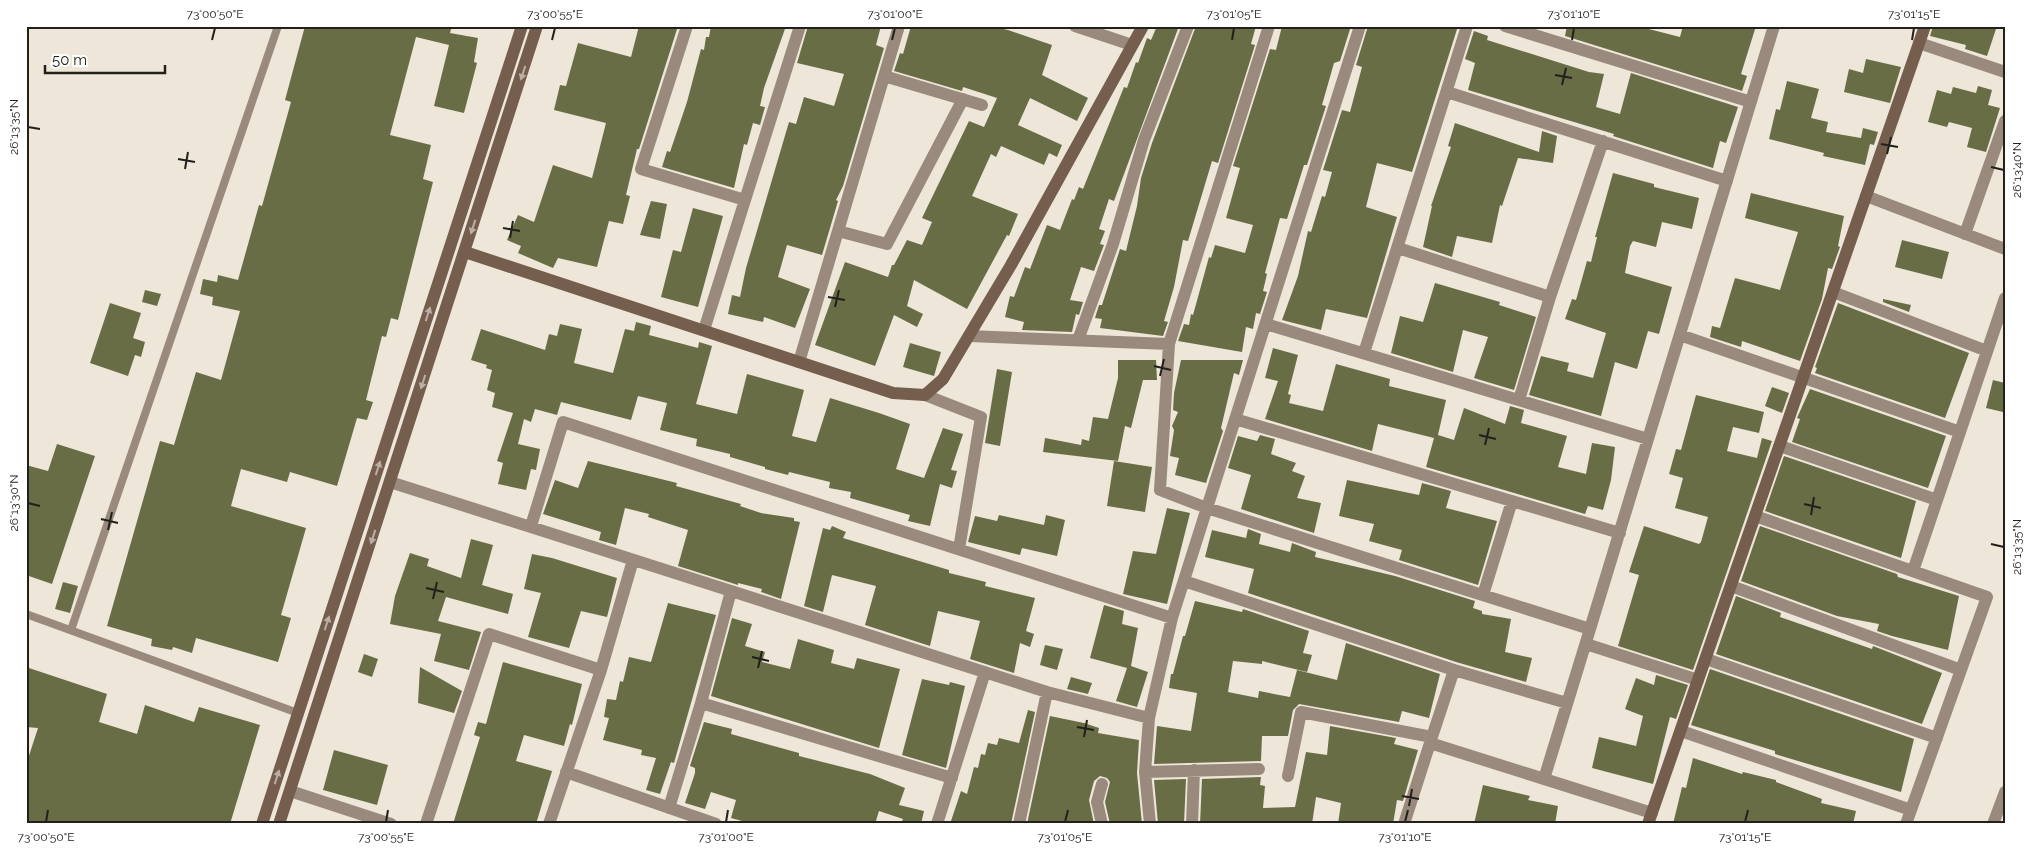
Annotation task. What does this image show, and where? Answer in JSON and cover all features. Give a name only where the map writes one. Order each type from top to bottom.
[{"type":"street","points":[[262,824],[522,26]]},
{"type":"street","points":[[279,824],[538,26]]},
{"type":"street","points":[[687,26],[641,169],[745,200]]},
{"type":"street","points":[[704,330],[800,26]]},
{"type":"street","points":[[799,362],[899,26]]},
{"type":"street","points":[[1075,26],[1132,45]]},
{"type":"street","points":[[925,395],[943,379],[1011,266],[1143,26]]},
{"type":"street","points":[[1078,340],[1112,244],[1144,140],[1188,26]]},
{"type":"street","points":[[1269,26],[1169,344],[1160,490],[1207,508],[1590,629]]},
{"type":"street","points":[[1150,824],[1145,772],[1149,718],[1172,618],[1360,26]]},
{"type":"street","points":[[1364,353],[1467,26]]},
{"type":"street","points":[[1505,26],[1751,102]]},
{"type":"street","points":[[1544,779],[1774,26]]},
{"type":"street","points":[[1288,776],[1301,712],[1431,740],[1650,818],[1925,26]]},
{"type":"street","points":[[1919,43],[2005,72]]},
{"type":"street","points":[[884,76],[982,104]]},
{"type":"street","points":[[1447,92],[1727,181]]},
{"type":"street","points":[[838,231],[887,244],[963,99]]},
{"type":"street","points":[[1965,234],[2005,121]]},
{"type":"street","points":[[1519,400],[1550,297],[1603,142]]},
{"type":"street","points":[[1866,196],[2005,249]]},
{"type":"street","points":[[1398,248],[1550,297]]},
{"type":"street","points":[[465,252],[893,393],[925,395],[981,417],[959,549]]},
{"type":"street","points":[[1833,292],[1987,351]]},
{"type":"street","points":[[1913,571],[2005,298]]},
{"type":"street","points":[[1266,324],[1648,439]]},
{"type":"street","points":[[1680,335],[1804,376],[1960,432]]},
{"type":"street","points":[[969,336],[1169,344]]},
{"type":"street","points":[[1235,419],[1620,533]]},
{"type":"street","points":[[531,526],[563,422],[1172,618]]},
{"type":"street","points":[[1780,446],[1937,500]]},
{"type":"street","points":[[390,482],[1047,692],[1149,718]]},
{"type":"street","points":[[1483,595],[1512,501]]},
{"type":"street","points":[[1755,516],[1987,597],[1906,824]]},
{"type":"street","points":[[549,824],[601,670],[633,560]]},
{"type":"street","points":[[1184,581],[1454,670],[1567,703]]},
{"type":"street","points":[[1731,586],[1962,670]]},
{"type":"street","points":[[669,808],[701,703],[731,590]]},
{"type":"street","points":[[426,824],[489,634],[601,670]]},
{"type":"street","points":[[1586,644],[1698,680]]},
{"type":"street","points":[[1706,659],[1937,738]]},
{"type":"street","points":[[1404,824],[1454,670]]},
{"type":"street","points":[[937,824],[985,672]]},
{"type":"street","points":[[1019,824],[1047,692]]},
{"type":"street","points":[[701,703],[952,778]]},
{"type":"street","points":[[1681,731],[1911,810]]},
{"type":"street","points":[[1145,772],[1259,768]]},
{"type":"street","points":[[1192,824],[1194,770]]},
{"type":"street","points":[[566,772],[716,824]]},
{"type":"street","points":[[1102,784],[1097,802],[1102,824]]},
{"type":"street","points":[[290,790],[391,824]]},
{"type":"street","points":[[1993,824],[2005,792]]},
{"type":"lane","points":[[71,630],[278,26]]},
{"type":"lane","points":[[26,614],[298,713]]},
{"type":"building","points":[[305,26],[452,26],[450,33],[478,38],[474,62],[477,63],[464,113],[434,106],[449,45],[416,37],[390,135],[431,145],[423,179],[433,182],[398,320],[391,318],[386,337],[382,336],[366,400],[373,402],[367,420],[357,418],[337,486],[290,472],[287,482],[241,469],[231,506],[306,528],[281,615],[291,618],[278,662],[196,638],[192,653],[173,647],[172,650],[151,646],[152,639],[107,626],[160,441],[174,445],[196,372],[221,380],[240,311],[212,305],[213,297],[200,294],[203,279],[217,282],[218,275],[238,280],[259,205],[262,206],[291,102],[285,100]]},
{"type":"building","points":[[639,26],[678,26],[639,149],[637,149],[626,195],[630,196],[623,224],[609,221],[597,267],[558,258],[553,268],[518,253],[521,246],[507,240],[518,215],[534,222],[553,165],[592,178],[606,123],[554,110],[560,85],[566,86],[578,43],[631,57]]},
{"type":"building","points":[[711,26],[786,26],[764,88],[760,106],[765,107],[760,125],[753,123],[747,145],[744,144],[734,188],[662,167],[667,151],[670,152],[687,102],[701,49],[704,50],[706,37],[709,37]]},
{"type":"building","points":[[808,26],[881,26],[876,45],[884,48],[843,186],[836,200],[838,201],[822,255],[787,245],[778,277],[810,289],[795,328],[764,317],[763,322],[728,314],[732,295],[740,297],[746,268],[789,122],[796,124],[804,97],[834,106],[844,74],[797,63]]},
{"type":"building","points":[[911,26],[990,26],[1052,45],[1042,75],[1088,98],[1077,121],[1030,98],[1018,125],[1062,145],[1057,157],[1049,153],[1044,165],[1001,146],[996,157],[991,154],[972,196],[1018,214],[1009,236],[1007,235],[967,309],[914,280],[907,306],[923,314],[917,327],[894,315],[875,366],[815,345],[845,262],[888,277],[892,265],[894,265],[907,240],[922,245],[932,222],[922,218],[969,121],[984,127],[997,98],[963,87],[962,91],[894,71],[900,53],[903,54]]},
{"type":"building","points":[[1157,26],[1179,26],[1114,201],[1109,199],[1099,229],[1105,231],[1100,244],[1104,245],[1094,271],[1081,267],[1070,300],[1083,302],[1079,315],[1076,314],[1072,332],[1022,330],[1024,322],[1005,317],[1010,296],[1014,297],[1025,267],[1030,269],[1047,225],[1060,230],[1072,199],[1074,200],[1079,187],[1083,189],[1124,87],[1127,88],[1147,38],[1151,40]]},
{"type":"building","points":[[1196,26],[1256,26],[1251,44],[1255,45],[1218,163],[1212,161],[1188,241],[1183,240],[1174,287],[1164,321],[1168,322],[1163,336],[1100,328],[1102,319],[1095,318],[1099,305],[1102,305],[1120,249],[1126,251],[1137,206],[1141,178],[1152,143]]},
{"type":"building","points":[[1282,26],[1351,26],[1340,61],[1334,63],[1322,105],[1326,106],[1307,165],[1304,165],[1287,219],[1280,218],[1265,273],[1267,274],[1263,291],[1267,292],[1260,314],[1256,313],[1253,329],[1246,327],[1242,352],[1178,341],[1184,324],[1189,325],[1191,314],[1193,315],[1209,257],[1211,258],[1215,245],[1245,253],[1253,225],[1226,218],[1240,168],[1233,166],[1270,49],[1276,50]]},
{"type":"building","points":[[1368,26],[1458,26],[1412,172],[1377,163],[1366,207],[1397,217],[1367,318],[1326,309],[1321,330],[1282,320],[1298,276],[1308,231],[1311,232],[1322,196],[1325,197],[1332,172],[1323,170],[1342,110],[1350,112],[1362,67],[1356,65]]},
{"type":"building","points":[[1567,26],[1637,26],[1680,37],[1683,26],[1756,26],[1741,74],[1747,76],[1742,91],[1565,36]]},
{"type":"building","points":[[1933,26],[1997,26],[1987,56],[1965,49],[1966,45],[1930,36]]},
{"type":"building","points":[[1474,31],[1488,36],[1487,40],[1589,72],[1604,74],[1596,107],[1620,114],[1631,73],[1738,107],[1726,143],[1720,141],[1713,168],[1613,136],[1614,134],[1468,90],[1475,63],[1465,59]]},
{"type":"building","points":[[1866,59],[1901,67],[1890,103],[1844,92],[1849,69],[1863,73]]},
{"type":"building","points":[[1787,81],[1819,89],[1811,118],[1828,122],[1826,132],[1861,138],[1863,128],[1878,132],[1874,145],[1870,144],[1865,165],[1823,156],[1824,153],[1769,139],[1776,109],[1780,110]]},
{"type":"building","points":[[1978,86],[1992,90],[1988,105],[2000,108],[1986,152],[1967,147],[1972,128],[1949,122],[1947,127],[1928,122],[1937,90],[1951,94],[1953,87],[1976,93]]},
{"type":"building","points":[[1455,123],[1539,152],[1542,131],[1557,136],[1553,163],[1518,158],[1502,206],[1500,205],[1492,243],[1457,236],[1452,257],[1423,247],[1431,206],[1451,147],[1448,146]]},
{"type":"building","points":[[1613,173],[1654,184],[1654,187],[1699,198],[1692,229],[1662,222],[1656,247],[1633,241],[1630,246],[1625,273],[1672,287],[1659,334],[1648,331],[1637,369],[1615,362],[1601,416],[1529,395],[1541,356],[1569,363],[1567,371],[1593,378],[1606,333],[1565,319],[1572,299],[1576,300],[1587,261],[1591,262],[1597,237],[1595,237]]},
{"type":"building","points":[[1751,193],[1844,216],[1838,246],[1840,247],[1832,269],[1828,268],[1822,299],[1800,361],[1742,341],[1741,347],[1710,337],[1712,326],[1720,328],[1735,278],[1780,290],[1798,232],[1745,218]]},
{"type":"building","points":[[651,201],[667,204],[660,239],[640,235]]},
{"type":"building","points":[[693,208],[723,216],[698,307],[661,297],[673,250],[681,252]]},
{"type":"building","points":[[1902,240],[1949,252],[1942,279],[1895,267]]},
{"type":"building","points":[[1435,283],[1500,302],[1499,305],[1536,317],[1514,390],[1474,378],[1488,337],[1463,330],[1453,372],[1391,353],[1400,316],[1423,322]]},
{"type":"building","points":[[145,290],[161,294],[157,306],[142,302]]},
{"type":"building","points":[[1883,299],[1911,305],[1909,312],[1883,302]]},
{"type":"building","points":[[110,303],[141,313],[133,338],[145,342],[141,357],[135,355],[128,376],[90,363]]},
{"type":"building","points":[[1838,303],[1969,353],[1945,418],[1815,373],[1817,368],[1815,367]]},
{"type":"building","points":[[636,322],[651,326],[649,335],[698,348],[699,342],[712,346],[696,404],[737,414],[747,374],[804,390],[792,436],[816,442],[830,398],[879,413],[910,424],[896,469],[924,478],[943,428],[963,434],[951,470],[957,471],[952,488],[940,484],[930,526],[908,521],[910,515],[850,498],[851,492],[829,488],[830,482],[789,472],[788,475],[765,469],[765,467],[730,457],[730,454],[696,446],[697,439],[660,430],[667,403],[638,396],[631,420],[561,402],[557,415],[535,409],[531,422],[524,419],[518,444],[540,449],[536,470],[531,469],[526,490],[498,484],[503,463],[497,461],[513,413],[492,407],[495,393],[487,390],[492,370],[486,368],[487,365],[471,360],[481,329],[545,350],[549,334],[557,336],[560,324],[582,329],[574,363],[613,373],[625,329],[634,331]]},
{"type":"building","points":[[910,343],[941,352],[934,376],[903,367]]},
{"type":"building","points":[[1273,348],[1298,355],[1288,394],[1291,395],[1289,403],[1323,411],[1336,364],[1390,379],[1389,386],[1446,400],[1438,435],[1454,440],[1464,408],[1505,424],[1510,406],[1524,410],[1521,423],[1567,436],[1558,467],[1586,474],[1592,443],[1615,447],[1611,480],[1603,510],[1588,506],[1585,514],[1426,467],[1434,438],[1378,424],[1372,451],[1265,419],[1278,381],[1265,378]]},
{"type":"building","points":[[1118,360],[1156,360],[1157,380],[1143,380],[1131,428],[1125,426],[1118,461],[1043,452],[1045,438],[1081,445],[1082,439],[1089,441],[1093,417],[1108,419],[1118,378]]},
{"type":"building","points":[[1181,360],[1243,360],[1239,375],[1234,373],[1221,428],[1223,431],[1206,483],[1175,475],[1179,458],[1170,456],[1174,430],[1172,426],[1178,412],[1173,410],[1174,393]]},
{"type":"building","points":[[997,369],[1012,372],[1000,446],[985,443]]},
{"type":"building","points":[[1993,380],[2005,383],[2003,412],[1986,408]]},
{"type":"building","points":[[1772,387],[1789,393],[1782,413],[1765,406]]},
{"type":"building","points":[[1810,389],[1946,436],[1928,488],[1792,442],[1800,419],[1797,418]]},
{"type":"building","points":[[1696,395],[1764,412],[1759,433],[1733,427],[1727,451],[1757,458],[1762,438],[1772,441],[1693,670],[1618,646],[1639,575],[1629,572],[1644,526],[1699,544],[1701,542],[1708,517],[1675,508],[1683,478],[1669,474],[1676,449],[1681,450]]},
{"type":"building","points":[[1260,435],[1275,439],[1271,454],[1296,463],[1292,471],[1305,476],[1297,498],[1321,503],[1314,533],[1241,509],[1251,475],[1228,468],[1238,436],[1257,441]]},
{"type":"building","points":[[57,444],[95,456],[52,584],[26,575],[26,465],[48,471]]},
{"type":"building","points":[[1784,456],[1916,501],[1901,558],[1765,511]]},
{"type":"building","points":[[588,461],[677,483],[676,486],[741,504],[740,506],[761,513],[794,518],[794,521],[800,522],[781,599],[761,592],[762,589],[738,583],[738,585],[678,566],[688,530],[648,517],[649,514],[625,508],[616,545],[599,540],[601,532],[543,514],[555,480],[578,488]]},
{"type":"building","points":[[1114,461],[1152,467],[1145,512],[1107,506]]},
{"type":"building","points":[[1347,480],[1419,495],[1422,483],[1451,491],[1446,508],[1497,521],[1478,585],[1399,560],[1402,550],[1369,541],[1374,524],[1339,516]]},
{"type":"building","points":[[1167,508],[1190,513],[1167,604],[1123,594],[1133,551],[1156,554]]},
{"type":"building","points":[[999,515],[1044,525],[1046,515],[1065,520],[1057,556],[1022,548],[1020,555],[968,542],[975,516],[997,521]]},
{"type":"building","points":[[832,526],[846,532],[843,538],[949,570],[949,573],[986,582],[985,586],[1035,598],[1026,631],[1034,634],[1030,647],[1020,643],[1014,673],[970,659],[980,621],[938,611],[930,646],[865,625],[876,586],[832,575],[823,612],[804,606],[823,528],[830,530]]},
{"type":"building","points":[[1760,526],[1897,574],[1898,577],[1959,596],[1948,650],[1877,631],[1879,624],[1837,616],[1741,581]]},
{"type":"building","points":[[1248,529],[1261,534],[1259,544],[1290,552],[1292,543],[1316,552],[1315,557],[1395,576],[1475,601],[1473,608],[1482,611],[1482,614],[1511,619],[1505,652],[1532,658],[1526,682],[1456,662],[1248,593],[1254,569],[1205,557],[1212,530],[1246,538]]},
{"type":"building","points":[[471,539],[493,545],[482,585],[513,594],[508,614],[446,597],[438,621],[481,632],[469,670],[434,661],[441,634],[390,624],[395,596],[410,553],[429,559],[427,566],[461,578]]},
{"type":"building","points":[[532,554],[552,558],[617,578],[607,617],[581,611],[569,648],[528,637],[541,593],[524,589]]},
{"type":"building","points":[[63,582],[78,586],[70,613],[55,609]]},
{"type":"building","points":[[1736,596],[1781,613],[1780,617],[1872,649],[1873,646],[1942,673],[1922,724],[1716,654]]},
{"type":"building","points":[[1195,601],[1242,612],[1243,609],[1309,631],[1303,653],[1312,655],[1307,672],[1262,661],[1262,664],[1233,661],[1228,692],[1258,698],[1259,691],[1290,697],[1297,670],[1337,680],[1346,643],[1440,674],[1429,718],[1402,711],[1399,722],[1299,704],[1293,710],[1288,736],[1262,736],[1261,761],[1154,764],[1157,726],[1191,731],[1197,693],[1169,688],[1171,674],[1173,674]]},
{"type":"building","points":[[668,603],[716,615],[674,763],[671,762],[660,794],[646,790],[656,758],[641,755],[642,750],[603,740],[609,718],[604,717],[607,699],[616,700],[620,681],[623,682],[629,657],[651,662]]},
{"type":"building","points":[[1104,605],[1124,611],[1122,624],[1138,628],[1131,666],[1148,672],[1137,707],[1116,701],[1127,668],[1090,658]]},
{"type":"building","points":[[732,618],[752,624],[745,646],[765,652],[762,662],[790,669],[798,639],[834,650],[831,663],[854,669],[857,658],[900,669],[879,748],[711,696]]},
{"type":"building","points":[[1045,645],[1063,649],[1057,670],[1040,665]]},
{"type":"building","points":[[364,654],[378,659],[372,677],[358,672]]},
{"type":"building","points":[[503,662],[582,684],[572,725],[570,724],[564,746],[524,735],[516,761],[552,771],[536,824],[453,824],[480,737],[474,735],[478,722],[486,724]]},
{"type":"building","points":[[26,667],[107,694],[99,722],[137,734],[145,705],[194,722],[199,707],[260,725],[230,824],[26,824],[26,765],[38,728],[26,727]]},
{"type":"building","points":[[420,667],[462,691],[454,713],[418,703]]},
{"type":"building","points":[[1710,669],[1914,739],[1901,792],[1775,754],[1775,751],[1691,725]]},
{"type":"building","points":[[1656,675],[1688,685],[1676,719],[1670,717],[1653,784],[1592,768],[1599,737],[1636,746],[1643,716],[1625,709],[1636,678],[1654,685]]},
{"type":"building","points":[[1071,677],[1092,683],[1088,694],[1067,689]]},
{"type":"building","points":[[922,679],[949,685],[950,682],[965,686],[946,768],[902,755]]},
{"type":"building","points":[[1028,710],[1035,712],[1011,824],[950,824],[961,791],[967,794],[974,767],[978,768],[981,754],[985,755],[988,743],[997,745],[999,738],[1019,743]]},
{"type":"building","points":[[1050,716],[1099,728],[1098,733],[1139,740],[1137,773],[1142,824],[1110,824],[1105,802],[1110,782],[1107,778],[1100,776],[1094,781],[1089,800],[1094,824],[1027,824]]},
{"type":"building","points":[[704,722],[732,729],[731,734],[799,753],[799,756],[870,774],[905,788],[899,805],[924,811],[921,824],[901,824],[903,819],[879,811],[875,824],[753,824],[731,818],[736,800],[711,792],[705,809],[685,803],[695,773],[695,768],[690,766]]},
{"type":"building","points":[[1330,726],[1396,738],[1394,744],[1418,750],[1403,801],[1397,800],[1393,824],[1338,824],[1341,803],[1316,797],[1312,824],[1200,824],[1202,779],[1261,777],[1260,785],[1265,786],[1263,808],[1295,807],[1306,752],[1327,755]]},
{"type":"building","points":[[334,750],[388,765],[377,805],[323,790]]},
{"type":"building","points":[[1693,758],[1742,774],[1743,772],[1776,780],[1776,782],[1822,799],[1821,803],[1856,811],[1853,824],[1673,824],[1682,787],[1686,788]]},
{"type":"building","points":[[1186,779],[1184,824],[1158,824],[1154,780]]},
{"type":"building","points":[[1483,785],[1530,796],[1528,800],[1558,806],[1555,824],[1474,824]]}]
